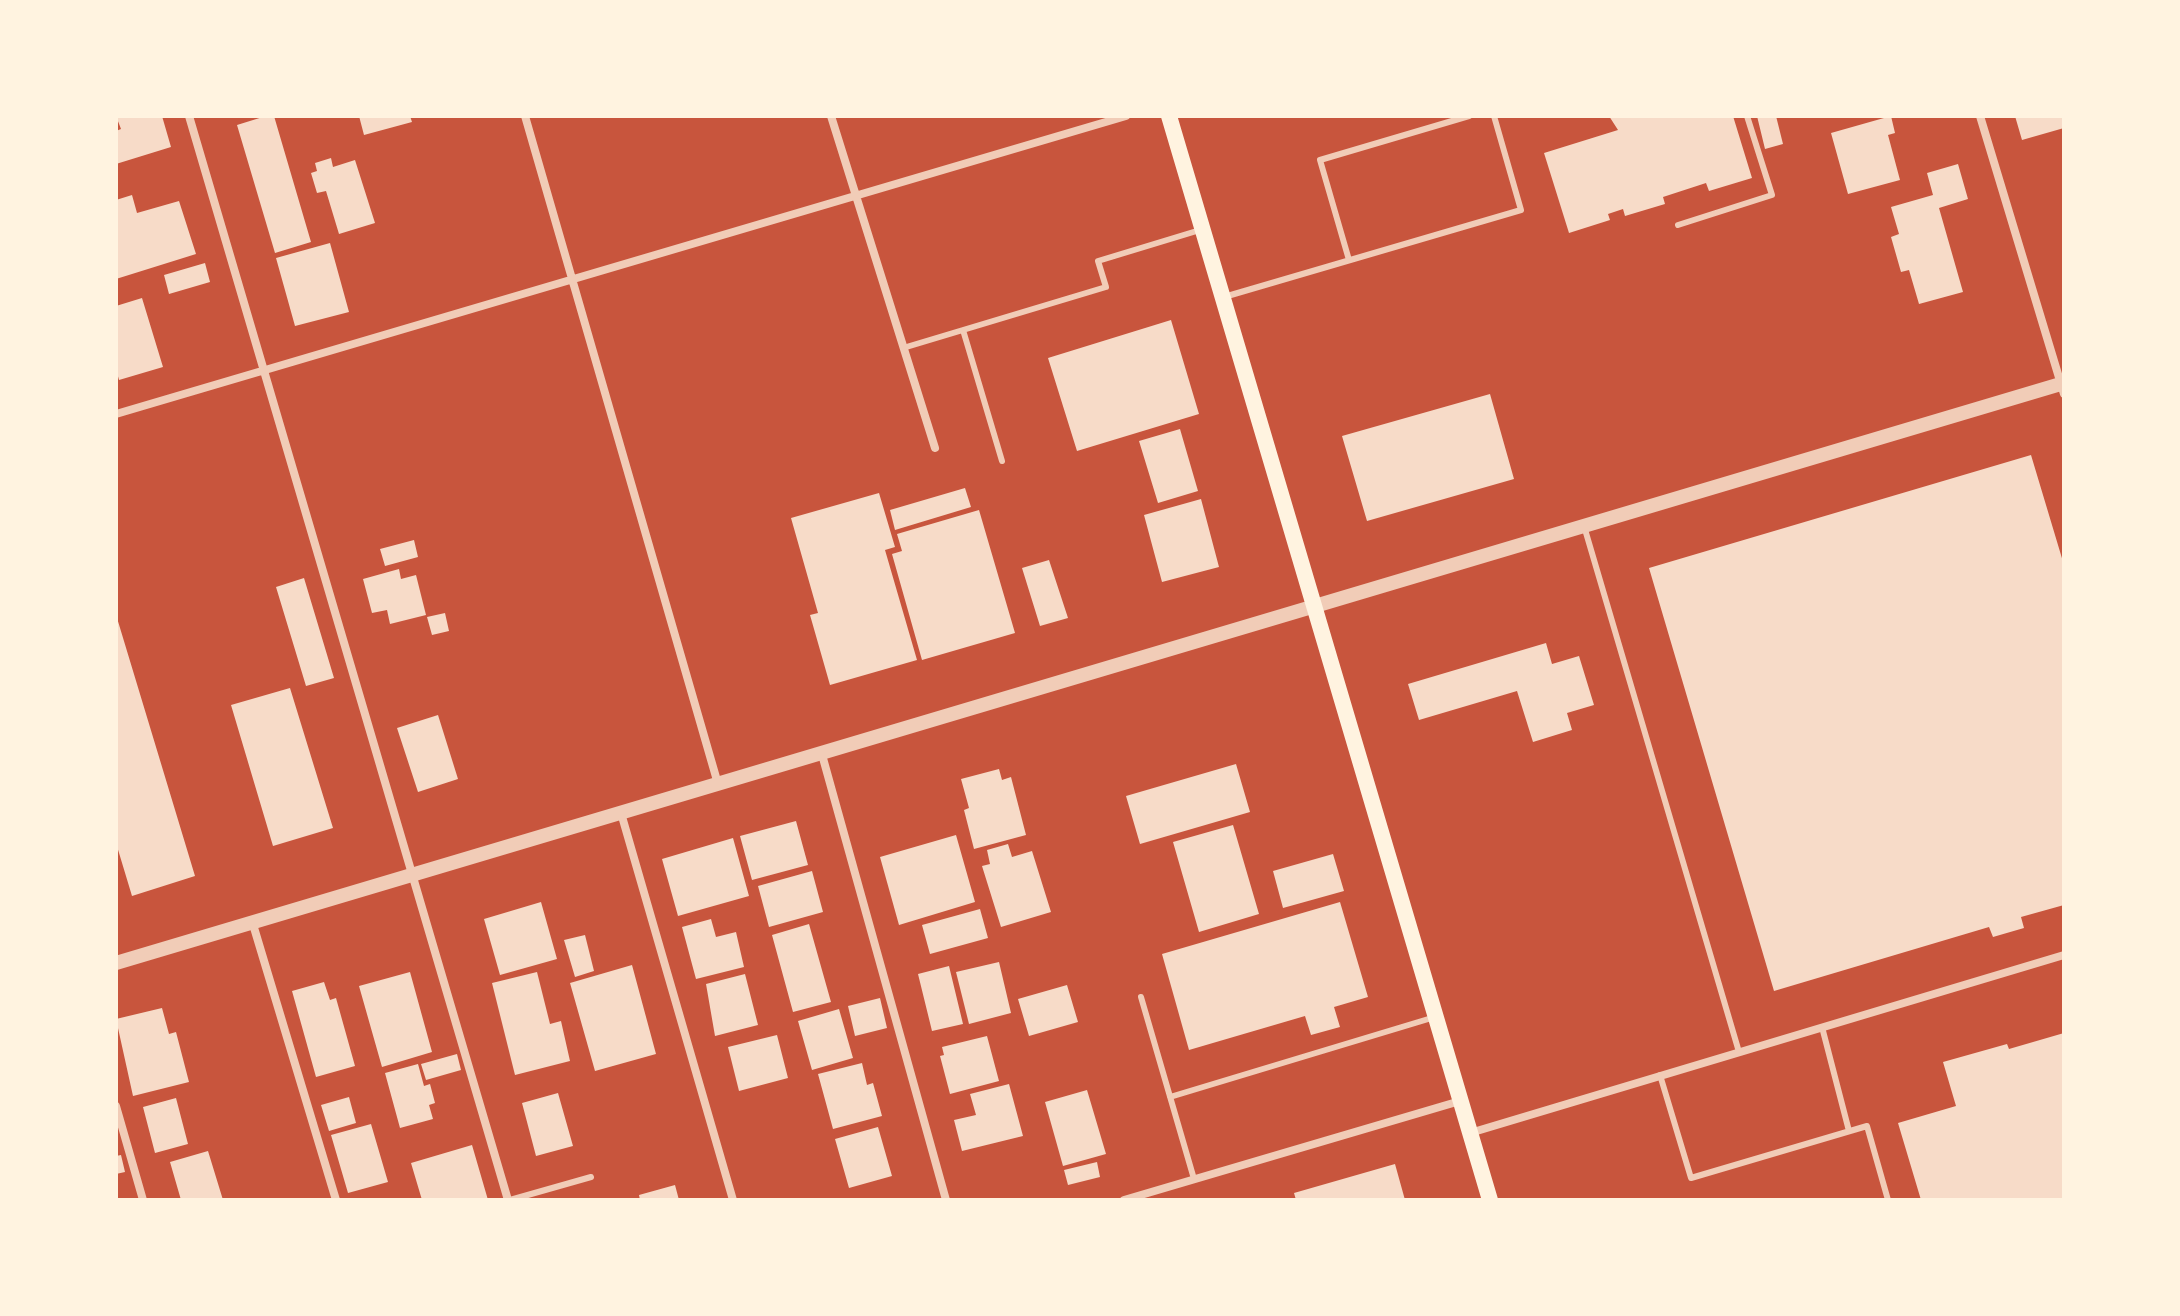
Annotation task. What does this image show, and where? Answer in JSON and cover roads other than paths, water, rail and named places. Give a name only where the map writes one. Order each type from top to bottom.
[{"type":"main road","points":[[1169,116],[1490,1200]]},
{"type":"street","points":[[189,116],[509,1200]]},
{"type":"street","points":[[525,116],[718,784]]},
{"type":"street","points":[[831,116],[853,195],[935,448]]},
{"type":"street","points":[[116,414],[1126,116]]},
{"type":"street","points":[[116,963],[821,751],[2063,387],[1980,116]]},
{"type":"street","points":[[821,751],[946,1200]]},
{"type":"street","points":[[621,813],[733,1200]]},
{"type":"street","points":[[251,920],[336,1200]]},
{"type":"street","points":[[1470,1133],[2064,955]]},
{"type":"street","points":[[1124,1200],[1460,1101]]},
{"type":"street","points":[[116,1106],[143,1200]]},
{"type":"lane","points":[[1349,260],[1320,160],[1469,116]]},
{"type":"lane","points":[[1224,297],[1521,210],[1494,116]]},
{"type":"lane","points":[[1678,225],[1772,195],[1747,116]]},
{"type":"lane","points":[[903,348],[1106,287],[1098,261],[1203,229]]},
{"type":"lane","points":[[963,330],[1002,461]]},
{"type":"lane","points":[[1584,526],[1739,1052]]},
{"type":"lane","points":[[1141,997],[1194,1179]]},
{"type":"lane","points":[[1170,1097],[1435,1017]]},
{"type":"lane","points":[[1822,1027],[1849,1131]]},
{"type":"lane","points":[[1660,1075],[1691,1178],[1867,1126],[1888,1200]]},
{"type":"lane","points":[[509,1200],[591,1177]]}]
